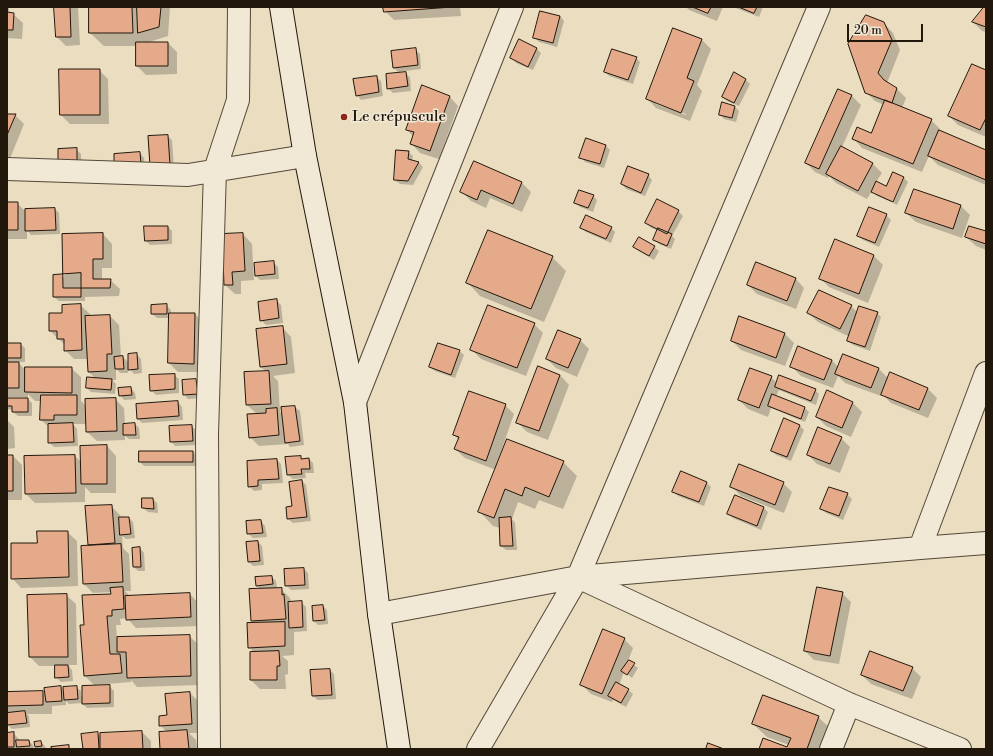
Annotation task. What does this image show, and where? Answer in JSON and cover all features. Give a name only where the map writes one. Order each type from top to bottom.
[{"type":"street","points":[[209,749],[207,434],[215,170],[238,100],[239,7]]},
{"type":"street","points":[[281,7],[305,156],[355,402],[378,614],[399,749]]},
{"type":"street","points":[[355,402],[512,7]]},
{"type":"street","points":[[478,749],[578,577],[819,7]]},
{"type":"street","points":[[7,168],[188,175],[305,156]]},
{"type":"street","points":[[920,548],[986,373]]},
{"type":"street","points":[[378,614],[578,577],[986,543]]},
{"type":"street","points":[[578,577],[849,704],[960,749]]},
{"type":"street","points":[[831,749],[849,704]]},
{"type":"building","points":[[54,7],[70,7],[71,37],[56,37]]},
{"type":"building","points":[[89,7],[132,7],[133,33],[89,33]]},
{"type":"building","points":[[137,7],[161,7],[159,27],[138,33]]},
{"type":"building","points":[[383,7],[452,7],[384,12]]},
{"type":"building","points":[[693,7],[711,7],[708,13]]},
{"type":"building","points":[[739,7],[757,7],[754,13]]},
{"type":"building","points":[[984,7],[986,7],[986,27],[972,22]]},
{"type":"building","points":[[540,11],[560,16],[553,43],[533,38]]},
{"type":"building","points":[[7,12],[14,13],[13,30],[7,30]]},
{"type":"building","points":[[866,15],[884,22],[892,40],[878,73],[884,80],[897,88],[892,103],[865,93],[848,44]]},
{"type":"building","points":[[673,28],[702,39],[687,78],[694,81],[681,113],[646,99]]},
{"type":"building","points":[[519,39],[537,48],[528,67],[510,58]]},
{"type":"building","points":[[136,42],[168,42],[168,66],[136,66]]},
{"type":"building","points":[[416,48],[418,65],[393,68],[391,51]]},
{"type":"building","points":[[612,49],[637,57],[628,80],[604,72]]},
{"type":"building","points":[[972,64],[986,70],[986,118],[980,130],[948,116]]},
{"type":"building","points":[[59,69],[100,69],[100,115],[60,115]]},
{"type":"building","points":[[406,72],[408,86],[387,89],[386,74]]},
{"type":"building","points":[[734,72],[746,79],[734,103],[722,97]]},
{"type":"building","points":[[377,76],[379,92],[356,96],[353,79]]},
{"type":"building","points":[[422,85],[450,96],[430,151],[410,144],[414,132],[406,130]]},
{"type":"building","points":[[838,89],[852,95],[819,169],[805,163]]},
{"type":"building","points":[[885,100],[932,119],[913,164],[852,139],[857,127],[871,133]]},
{"type":"building","points":[[722,102],[735,106],[732,118],[719,115]]},
{"type":"building","points":[[7,114],[16,114],[7,135]]},
{"type":"building","points":[[939,130],[986,150],[986,180],[928,156]]},
{"type":"building","points":[[168,135],[170,165],[150,166],[148,136]]},
{"type":"building","points":[[586,138],[606,145],[600,164],[579,158]]},
{"type":"building","points":[[841,146],[873,163],[858,191],[826,174]]},
{"type":"building","points":[[77,148],[77,162],[58,163],[58,149]]},
{"type":"building","points":[[396,150],[409,151],[408,159],[419,162],[408,181],[394,180]]},
{"type":"building","points":[[140,152],[141,164],[114,166],[114,154]]},
{"type":"building","points":[[474,161],[522,182],[513,204],[481,190],[477,200],[460,192]]},
{"type":"building","points":[[628,166],[649,174],[641,193],[621,184]]},
{"type":"building","points":[[893,172],[904,177],[893,202],[871,192],[876,181],[886,186]]},
{"type":"building","points":[[914,189],[961,205],[953,229],[905,213]]},
{"type":"building","points":[[579,190],[594,195],[588,208],[574,203]]},
{"type":"building","points":[[657,199],[679,210],[667,234],[645,223]]},
{"type":"building","points":[[7,202],[18,202],[18,230],[7,230]]},
{"type":"building","points":[[869,207],[887,214],[875,243],[857,236]]},
{"type":"building","points":[[55,208],[56,230],[25,231],[25,209]]},
{"type":"building","points":[[586,215],[612,227],[606,239],[580,228]]},
{"type":"building","points":[[144,226],[168,226],[168,240],[145,241]]},
{"type":"building","points":[[969,226],[986,231],[986,244],[965,237]]},
{"type":"building","points":[[658,228],[672,234],[667,246],[653,240]]},
{"type":"building","points":[[488,230],[553,256],[531,309],[466,283]]},
{"type":"building","points":[[103,233],[103,259],[93,259],[93,279],[111,279],[110,288],[63,288],[62,234]]},
{"type":"building","points":[[243,233],[245,271],[232,272],[233,285],[224,285],[222,234]]},
{"type":"building","points":[[639,237],[655,246],[649,256],[633,247]]},
{"type":"building","points":[[835,239],[874,255],[859,294],[819,279]]},
{"type":"building","points":[[274,261],[275,274],[255,276],[254,263]]},
{"type":"building","points":[[756,262],[796,278],[787,301],[747,285]]},
{"type":"building","points":[[81,273],[81,297],[53,297],[53,275]]},
{"type":"building","points":[[819,290],[852,305],[840,329],[807,313]]},
{"type":"building","points":[[277,299],[279,318],[260,321],[258,302]]},
{"type":"building","points":[[81,304],[82,350],[64,351],[64,339],[57,339],[57,331],[49,331],[49,313],[62,313],[62,305]]},
{"type":"building","points":[[167,304],[167,314],[151,314],[151,305]]},
{"type":"building","points":[[488,305],[535,323],[517,368],[470,350]]},
{"type":"building","points":[[859,306],[878,312],[865,347],[847,341]]},
{"type":"building","points":[[169,313],[195,313],[194,364],[168,363]]},
{"type":"building","points":[[110,315],[112,354],[107,354],[107,371],[88,372],[85,316]]},
{"type":"building","points":[[739,316],[785,333],[776,358],[731,341]]},
{"type":"building","points":[[283,326],[287,364],[260,367],[256,329]]},
{"type":"building","points":[[558,330],[581,339],[568,368],[546,359]]},
{"type":"building","points":[[7,343],[21,343],[21,358],[7,358]]},
{"type":"building","points":[[438,343],[460,350],[451,375],[429,367]]},
{"type":"building","points":[[798,346],[832,360],[824,380],[790,367]]},
{"type":"building","points":[[137,353],[138,369],[128,370],[128,354]]},
{"type":"building","points":[[843,354],[879,368],[871,388],[835,374]]},
{"type":"building","points":[[123,356],[124,369],[115,369],[114,357]]},
{"type":"building","points":[[7,362],[19,362],[19,388],[7,388]]},
{"type":"building","points":[[538,366],[560,375],[539,431],[516,423]]},
{"type":"building","points":[[25,367],[72,367],[72,393],[25,392]]},
{"type":"building","points":[[750,368],[772,376],[759,408],[738,400]]},
{"type":"building","points":[[269,371],[271,404],[246,405],[244,372]]},
{"type":"building","points":[[890,372],[928,388],[919,410],[881,395]]},
{"type":"building","points":[[175,374],[175,389],[150,391],[149,375]]},
{"type":"building","points":[[779,375],[816,389],[811,401],[775,387]]},
{"type":"building","points":[[87,377],[112,379],[111,390],[86,388]]},
{"type":"building","points":[[196,379],[198,394],[183,395],[182,380]]},
{"type":"building","points":[[131,387],[132,395],[119,396],[118,388]]},
{"type":"building","points":[[827,390],[853,402],[842,428],[816,417]]},
{"type":"building","points":[[469,391],[506,404],[486,461],[454,449],[459,437],[453,435]]},
{"type":"building","points":[[772,394],[805,407],[801,419],[768,406]]},
{"type":"building","points":[[41,395],[77,395],[77,415],[54,415],[54,420],[40,420]]},
{"type":"building","points":[[7,398],[28,398],[28,412],[12,412],[12,406],[7,406]]},
{"type":"building","points":[[116,398],[117,431],[86,432],[85,399]]},
{"type":"building","points":[[178,401],[179,416],[137,419],[136,404]]},
{"type":"building","points":[[295,406],[300,441],[285,443],[281,407]]},
{"type":"building","points":[[277,408],[279,435],[249,438],[247,414],[266,413],[266,409]]},
{"type":"building","points":[[784,418],[800,425],[787,457],[771,451]]},
{"type":"building","points":[[73,423],[74,442],[48,443],[48,424]]},
{"type":"building","points":[[135,423],[136,435],[123,435],[123,424]]},
{"type":"building","points":[[192,425],[193,441],[170,442],[169,426]]},
{"type":"building","points":[[818,427],[842,437],[830,464],[807,455]]},
{"type":"building","points":[[507,439],[564,461],[549,497],[525,487],[522,496],[505,489],[494,518],[478,512]]},
{"type":"building","points":[[107,445],[107,484],[81,484],[80,446]]},
{"type":"building","points":[[139,451],[193,451],[193,462],[139,462]]},
{"type":"building","points":[[7,455],[13,455],[13,491],[7,491]]},
{"type":"building","points":[[75,455],[76,493],[25,494],[24,456]]},
{"type":"building","points":[[301,456],[301,459],[309,458],[310,469],[301,469],[302,474],[287,475],[285,457]]},
{"type":"building","points":[[277,459],[279,479],[258,480],[258,486],[248,487],[247,461]]},
{"type":"building","points":[[739,464],[784,482],[775,505],[730,487]]},
{"type":"building","points":[[681,471],[707,482],[699,502],[672,492]]},
{"type":"building","points":[[302,480],[307,517],[287,519],[286,507],[292,506],[289,482]]},
{"type":"building","points":[[829,487],[848,493],[839,516],[820,509]]},
{"type":"building","points":[[735,495],[764,507],[757,526],[727,514]]},
{"type":"building","points":[[142,498],[153,498],[154,509],[142,508]]},
{"type":"building","points":[[112,505],[115,543],[88,545],[85,506]]},
{"type":"building","points":[[119,517],[129,517],[131,534],[120,535]]},
{"type":"building","points":[[511,517],[513,546],[500,546],[499,518]]},
{"type":"building","points":[[261,520],[263,533],[247,534],[246,521]]},
{"type":"building","points":[[37,531],[68,531],[69,577],[11,579],[11,543],[37,543]]},
{"type":"building","points":[[258,541],[260,561],[248,562],[246,542]]},
{"type":"building","points":[[121,544],[123,582],[83,584],[81,546]]},
{"type":"building","points":[[140,547],[141,567],[133,567],[132,548]]},
{"type":"building","points":[[304,568],[305,585],[285,586],[284,569]]},
{"type":"building","points":[[272,576],[273,584],[256,586],[255,577]]},
{"type":"building","points":[[123,587],[124,609],[112,610],[112,616],[107,616],[110,654],[120,654],[122,673],[84,676],[80,625],[84,625],[82,595],[111,594],[110,588]]},
{"type":"building","points":[[817,587],[843,592],[830,656],[804,651]]},
{"type":"building","points":[[282,588],[282,595],[284,594],[286,619],[251,621],[249,589]]},
{"type":"building","points":[[190,593],[191,617],[126,620],[125,596]]},
{"type":"building","points":[[67,594],[68,657],[29,657],[27,595]]},
{"type":"building","points":[[302,601],[303,627],[289,628],[288,602]]},
{"type":"building","points":[[323,605],[325,620],[313,621],[312,606]]},
{"type":"building","points":[[285,622],[285,646],[248,648],[247,623]]},
{"type":"building","points":[[603,629],[625,638],[602,694],[580,685]]},
{"type":"building","points":[[190,635],[191,676],[127,678],[126,652],[117,652],[117,637]]},
{"type":"building","points":[[279,651],[280,666],[277,666],[277,680],[250,680],[250,652]]},
{"type":"building","points":[[870,651],[913,667],[903,691],[861,675]]},
{"type":"building","points":[[629,660],[635,663],[627,675],[621,671]]},
{"type":"building","points":[[55,665],[68,665],[69,677],[55,678]]},
{"type":"building","points":[[330,669],[332,695],[312,696],[310,670]]},
{"type":"building","points":[[616,682],[629,689],[621,703],[608,696]]},
{"type":"building","points":[[110,685],[110,703],[82,704],[82,686]]},
{"type":"building","points":[[61,686],[62,701],[46,702],[44,688]]},
{"type":"building","points":[[77,686],[78,699],[64,700],[63,687]]},
{"type":"building","points":[[43,691],[43,705],[7,706],[7,692]]},
{"type":"building","points":[[190,692],[192,724],[159,726],[159,716],[167,715],[165,694]]},
{"type":"building","points":[[763,695],[819,716],[807,749],[759,749],[763,738],[787,747],[791,738],[752,724]]},
{"type":"building","points":[[25,711],[27,723],[7,725],[7,713]]},
{"type":"building","points":[[187,730],[189,749],[160,749],[159,732]]},
{"type":"building","points":[[142,731],[143,749],[100,749],[100,733]]},
{"type":"building","points":[[14,732],[14,747],[7,747],[7,733]]},
{"type":"building","points":[[98,732],[99,749],[83,749],[81,734]]},
{"type":"building","points":[[16,740],[29,740],[30,746],[17,747]]},
{"type":"building","points":[[41,741],[42,746],[35,747],[34,742]]},
{"type":"building","points":[[708,743],[724,749],[706,749]]},
{"type":"building","points":[[69,745],[69,749],[52,749],[51,747]]},
{"type":"place","name":"Le crépuscule","points":[[344,117]]}]
